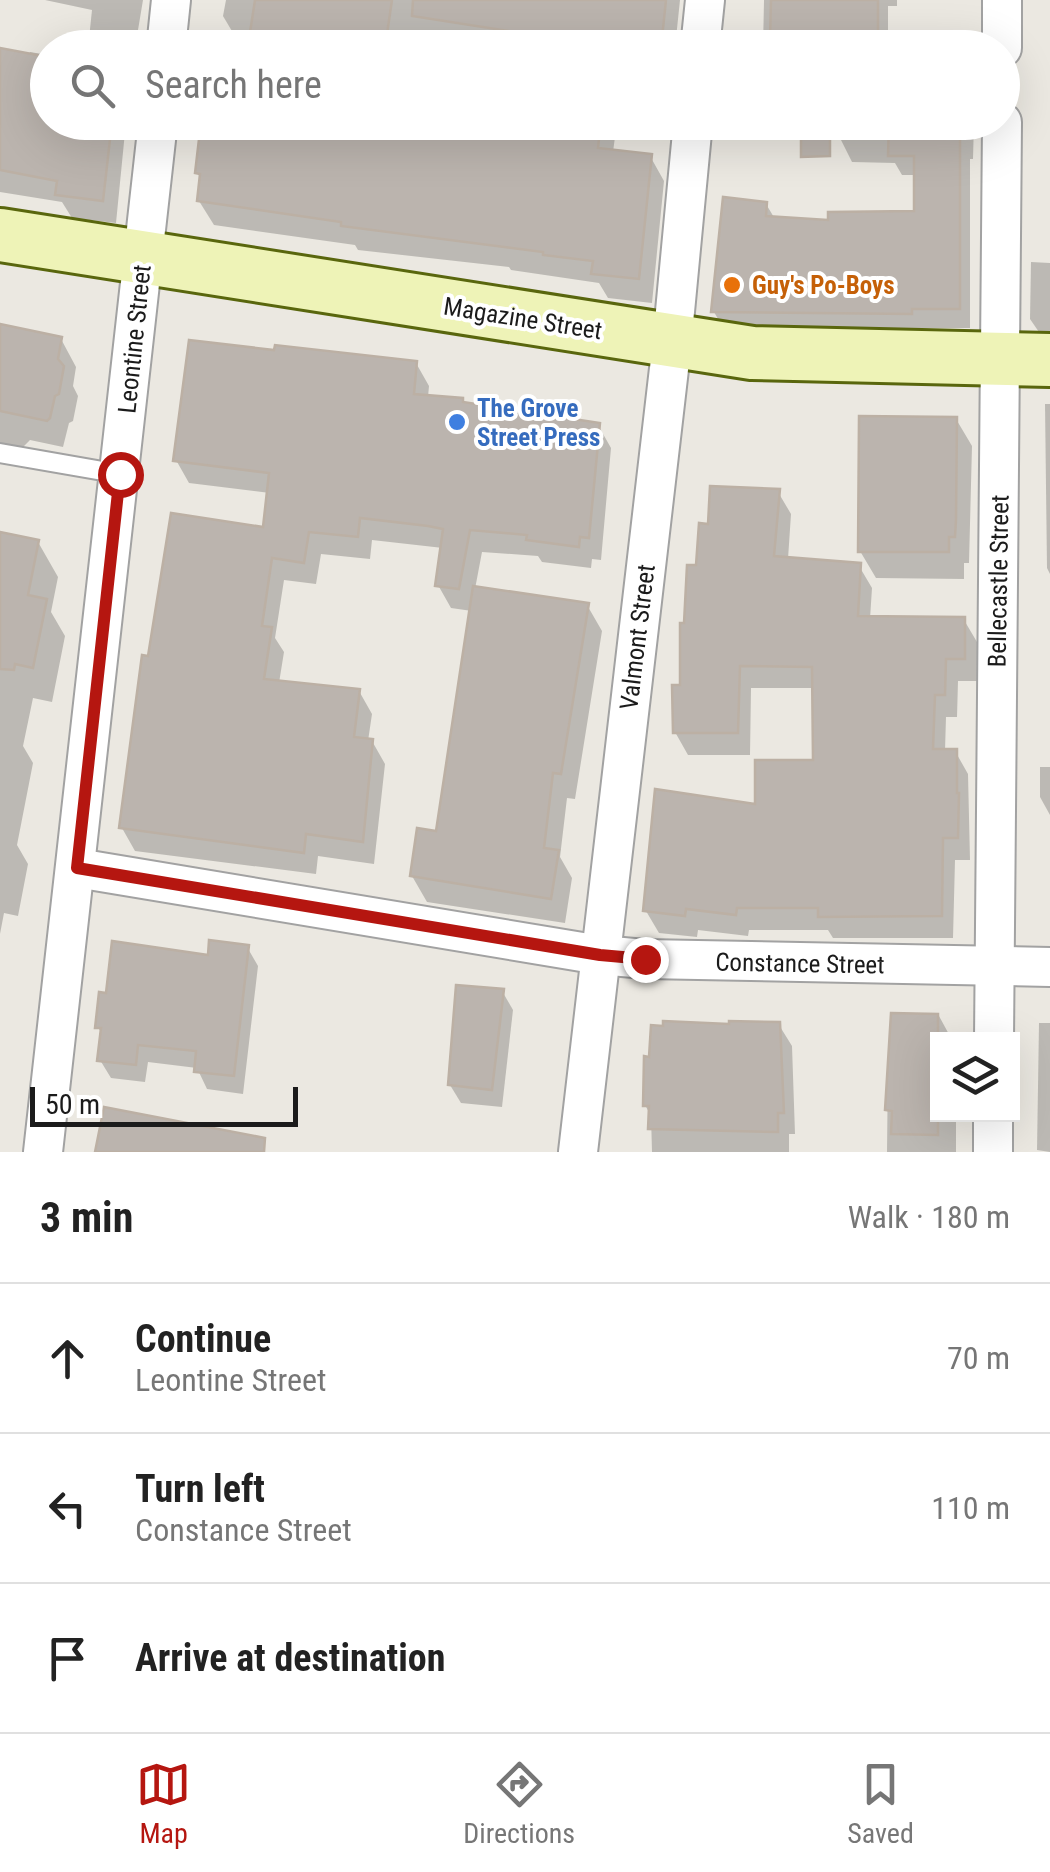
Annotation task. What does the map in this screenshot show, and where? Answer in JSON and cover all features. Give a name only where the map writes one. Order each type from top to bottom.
[{"type":"street","points":[[168,30],[171,0]]},
{"type":"street","points":[[702,30],[705,0]]},
{"type":"street","points":[[1002,0],[1002,30]]},
{"type":"street","name":"Leontine Street","points":[[43,1152],[156,140]]},
{"type":"street","name":"Valmont Street","points":[[578,1152],[672,342],[691,140]]},
{"type":"street","name":"Bellecastle Street","points":[[994,1032],[1025,360],[1004,140]]},
{"type":"street","name":"Magazine Street","points":[[0,235],[752,353],[1025,360]]},
{"type":"street","name":"Constance Street","points":[[77,868],[600,955],[1050,968]]},
{"type":"street","points":[[993,1152],[994,1122]]},
{"type":"lane","points":[[0,453],[120,474]]},
{"type":"building","points":[[255,0],[392,0],[388,30],[250,30]]},
{"type":"building","points":[[413,0],[666,0],[663,30],[502,30],[412,16]]},
{"type":"building","points":[[771,0],[878,0],[878,30],[770,30]]},
{"type":"building","points":[[0,48],[30,54],[30,140],[110,140],[103,201],[55,195],[57,181],[0,170]]},
{"type":"building","points":[[199,140],[599,140],[598,148],[652,154],[639,279],[591,274],[593,261],[543,252],[341,226],[341,222],[197,201],[200,174],[195,173]]},
{"type":"building","points":[[801,140],[830,140],[830,156],[801,157]]},
{"type":"building","points":[[888,140],[960,140],[960,309],[912,309],[912,314],[711,312],[723,197],[767,202],[766,216],[828,220],[828,212],[914,211],[914,156],[888,156]]},
{"type":"building","points":[[0,324],[62,337],[58,359],[64,366],[59,394],[47,421],[0,411]]},
{"type":"building","points":[[189,340],[417,361],[414,394],[463,398],[463,402],[600,423],[589,538],[580,537],[579,547],[526,540],[527,535],[470,530],[459,589],[435,586],[443,529],[428,526],[360,518],[358,537],[309,532],[304,563],[272,558],[262,626],[272,627],[264,679],[360,689],[354,737],[373,739],[363,842],[306,834],[304,853],[119,828],[142,655],[148,656],[171,513],[263,527],[269,473],[173,461]]},
{"type":"building","points":[[859,416],[957,417],[955,537],[949,537],[949,552],[858,552]]},
{"type":"building","points":[[710,486],[780,489],[774,556],[861,563],[858,616],[965,617],[965,659],[946,659],[945,695],[935,695],[933,749],[957,749],[959,793],[958,838],[943,838],[942,916],[818,917],[818,908],[737,908],[736,915],[686,909],[685,916],[643,911],[655,789],[755,804],[755,760],[813,760],[812,667],[740,666],[738,733],[673,733],[672,685],[680,685],[680,623],[684,623],[687,565],[696,565],[699,523],[708,524]]},
{"type":"building","points":[[0,532],[39,540],[28,595],[47,599],[33,668],[15,664],[14,670],[0,669]]},
{"type":"building","points":[[473,586],[589,603],[561,774],[553,773],[544,848],[559,850],[551,899],[410,876],[417,828],[436,831]]},
{"type":"building","points":[[209,940],[249,945],[234,1076],[194,1072],[196,1051],[138,1045],[136,1065],[97,1061],[101,1028],[95,1028],[99,992],[106,993],[112,941],[208,955]]},
{"type":"building","points":[[456,985],[504,989],[492,1090],[448,1085]]},
{"type":"building","points":[[891,1013],[938,1014],[938,1032],[930,1032],[930,1122],[938,1122],[938,1135],[891,1134],[892,1111],[885,1110]]},
{"type":"building","points":[[663,1021],[780,1022],[784,1113],[778,1113],[778,1132],[648,1129],[649,1106],[643,1106],[644,1056],[649,1057],[651,1025],[663,1026]]},
{"type":"building","points":[[104,1107],[265,1138],[264,1152],[95,1152]]},
{"type":"place","name":"Guy's Po-Boys","points":[[732,285]]},
{"type":"place","name":"The Grove Street Press","points":[[457,422]]},
{"type":"route","points":[[120,474],[77,868],[600,955],[645,959]]}]
